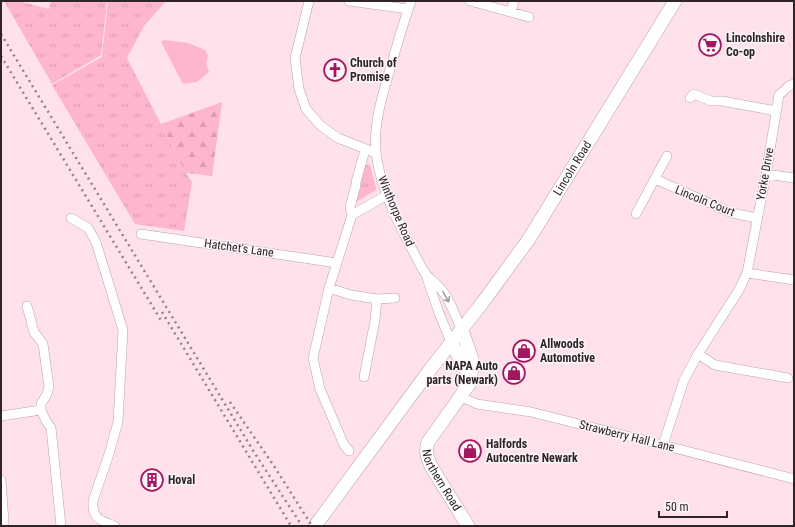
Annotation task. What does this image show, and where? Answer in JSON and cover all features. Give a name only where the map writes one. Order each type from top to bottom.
[{"type":"main road","name":"Lincoln Road","points":[[315,526],[530,239],[675,1]]},
{"type":"main road","name":"Northern Road","points":[[462,330],[472,359],[470,383],[428,442],[426,456],[468,526]]},
{"type":"main road","points":[[452,342],[467,372],[471,373]]},
{"type":"street","points":[[309,1],[295,58],[299,89],[306,109],[321,126],[338,138],[365,150],[376,153]]},
{"type":"street","points":[[349,1],[409,5]]},
{"type":"street","points":[[470,1],[529,17]]},
{"type":"street","points":[[511,12],[514,1]]},
{"type":"street","name":"Winthorpe Road","points":[[409,5],[378,114],[376,153],[378,166],[387,195],[427,278],[439,313],[452,342]]},
{"type":"street","name":"Yorke Drive","points":[[663,445],[684,380],[698,354],[740,290],[747,273],[779,95],[789,86],[794,84]]},
{"type":"street","points":[[690,98],[694,94],[711,101],[776,111]]},
{"type":"street","points":[[349,450],[344,445],[320,389],[313,358],[329,288],[352,215],[350,206],[365,150]]},
{"type":"street","points":[[636,214],[667,156]]},
{"type":"street","points":[[766,174],[794,178]]},
{"type":"street","name":"Lincoln Court","points":[[655,180],[732,213],[757,218]]},
{"type":"street","points":[[352,215],[387,195]]},
{"type":"street","points":[[71,218],[88,228],[95,238],[124,330],[118,422],[93,501],[93,512],[99,520],[115,526]]},
{"type":"street","name":"Hatchet's Lane","points":[[140,234],[337,263]]},
{"type":"street","points":[[747,273],[794,280]]},
{"type":"street","name":"Winthorpe Road","points":[[427,278],[439,286],[447,298],[462,330]]},
{"type":"street","points":[[329,288],[351,295],[377,299],[395,298]]},
{"type":"street","points":[[364,377],[375,320],[377,299]]},
{"type":"street","points":[[27,306],[34,332],[43,344],[49,387],[41,404],[41,410],[51,428],[61,526]]},
{"type":"street","points":[[698,354],[715,365],[788,378]]},
{"type":"street","name":"Strawberry Hall Lane","points":[[461,397],[477,404],[531,412],[794,480]]},
{"type":"street","points":[[1,416],[41,410]]},
{"type":"street","points":[[1,480],[4,522]]},
{"type":"green space","points":[[4,1],[19,1],[49,9],[51,1],[107,1],[101,55],[52,84]]},
{"type":"green space","points":[[108,1],[166,1],[144,26],[127,58],[192,182],[184,231],[135,224],[52,85],[102,57]]},
{"type":"green space","points":[[164,40],[188,43],[205,50],[208,56],[206,63],[209,72],[197,82],[183,84],[161,42]]},
{"type":"green space","points":[[222,102],[212,176],[186,173],[161,124]]},
{"type":"green space","points":[[365,165],[370,165],[376,190],[356,202]]},
{"type":"railway","points":[[1,34],[254,452],[302,526]]},
{"type":"railway","points":[[1,56],[162,322]]},
{"type":"railway","points":[[162,312],[291,526]]},
{"type":"railway","points":[[230,402],[274,466],[312,526]]},
{"type":"place","name":"Lincolnshire Co-op","points":[[710,45]]},
{"type":"place","name":"Church of Promise","points":[[335,70]]},
{"type":"place","name":"Allwoods Automotive","points":[[524,351]]},
{"type":"place","name":"NAPA Auto parts (Newark)","points":[[514,373]]},
{"type":"place","name":"Halfords Autocentre Newark","points":[[470,451]]},
{"type":"place","name":"Hoval","points":[[152,480]]}]
